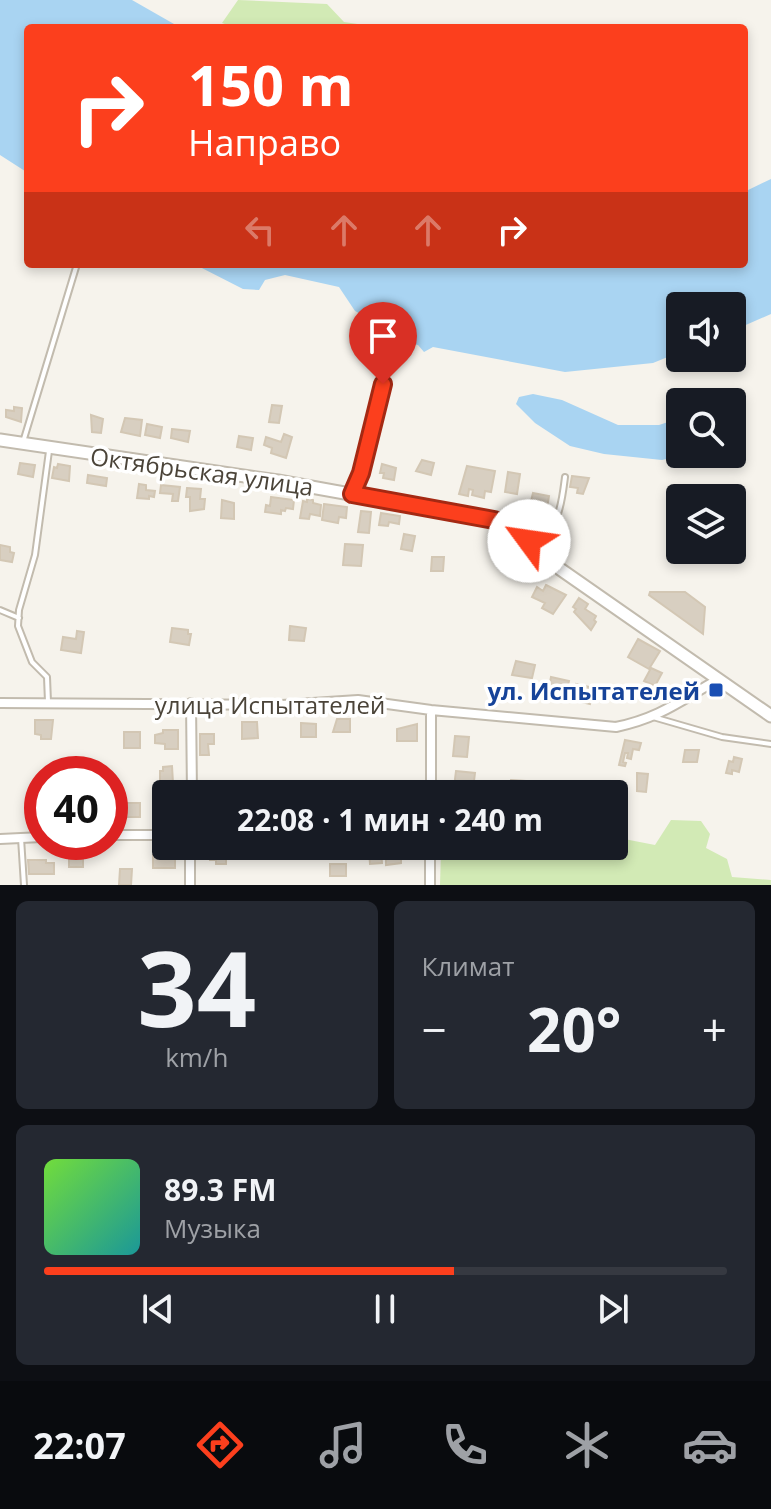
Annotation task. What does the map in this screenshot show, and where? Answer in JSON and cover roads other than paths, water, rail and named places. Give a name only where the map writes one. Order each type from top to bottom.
[{"type":"street","name":"Октябрьская улица","points":[[0,440],[352,494],[494,520],[510,527],[560,569],[771,716]]},
{"type":"street","name":"улица Испытателей","points":[[0,703],[282,705],[358,700],[616,727],[675,707],[719,679]]},
{"type":"street","points":[[191,703],[192,780]]},
{"type":"street","points":[[431,710],[431,780]]},
{"type":"street","points":[[128,835],[152,835]]},
{"type":"street","points":[[0,839],[24,838]]},
{"type":"street","points":[[190,860],[190,885]]},
{"type":"street","points":[[430,860],[430,885]]},
{"type":"lane","points":[[23,444],[76,268]]},
{"type":"lane","points":[[352,494],[361,473],[383,384]]},
{"type":"lane","points":[[48,703],[47,677],[32,662],[18,626],[35,555],[49,448]]},
{"type":"lane","points":[[534,546],[548,532],[561,511],[565,477]]},
{"type":"lane","points":[[0,610],[19,618]]},
{"type":"lane","points":[[652,717],[722,737],[771,744]]},
{"type":"lane","points":[[21,838],[24,885]]},
{"type":"water","points":[[0,0],[132,0],[174,24],[24,24],[24,170],[0,155]]},
{"type":"water","points":[[771,179],[771,314],[746,325],[746,292],[666,292],[666,358],[653,363],[565,372],[433,347],[424,352],[418,345],[407,343],[395,352],[393,331],[355,311],[339,287],[285,275],[265,280],[259,290],[243,289],[202,268],[748,268],[748,190]]},
{"type":"water","points":[[533,394],[562,400],[618,425],[666,423],[666,459],[604,454],[570,446],[535,423],[516,404],[519,397]]},
{"type":"place","name":"ул. Испытателей","points":[[716,690]]}]
